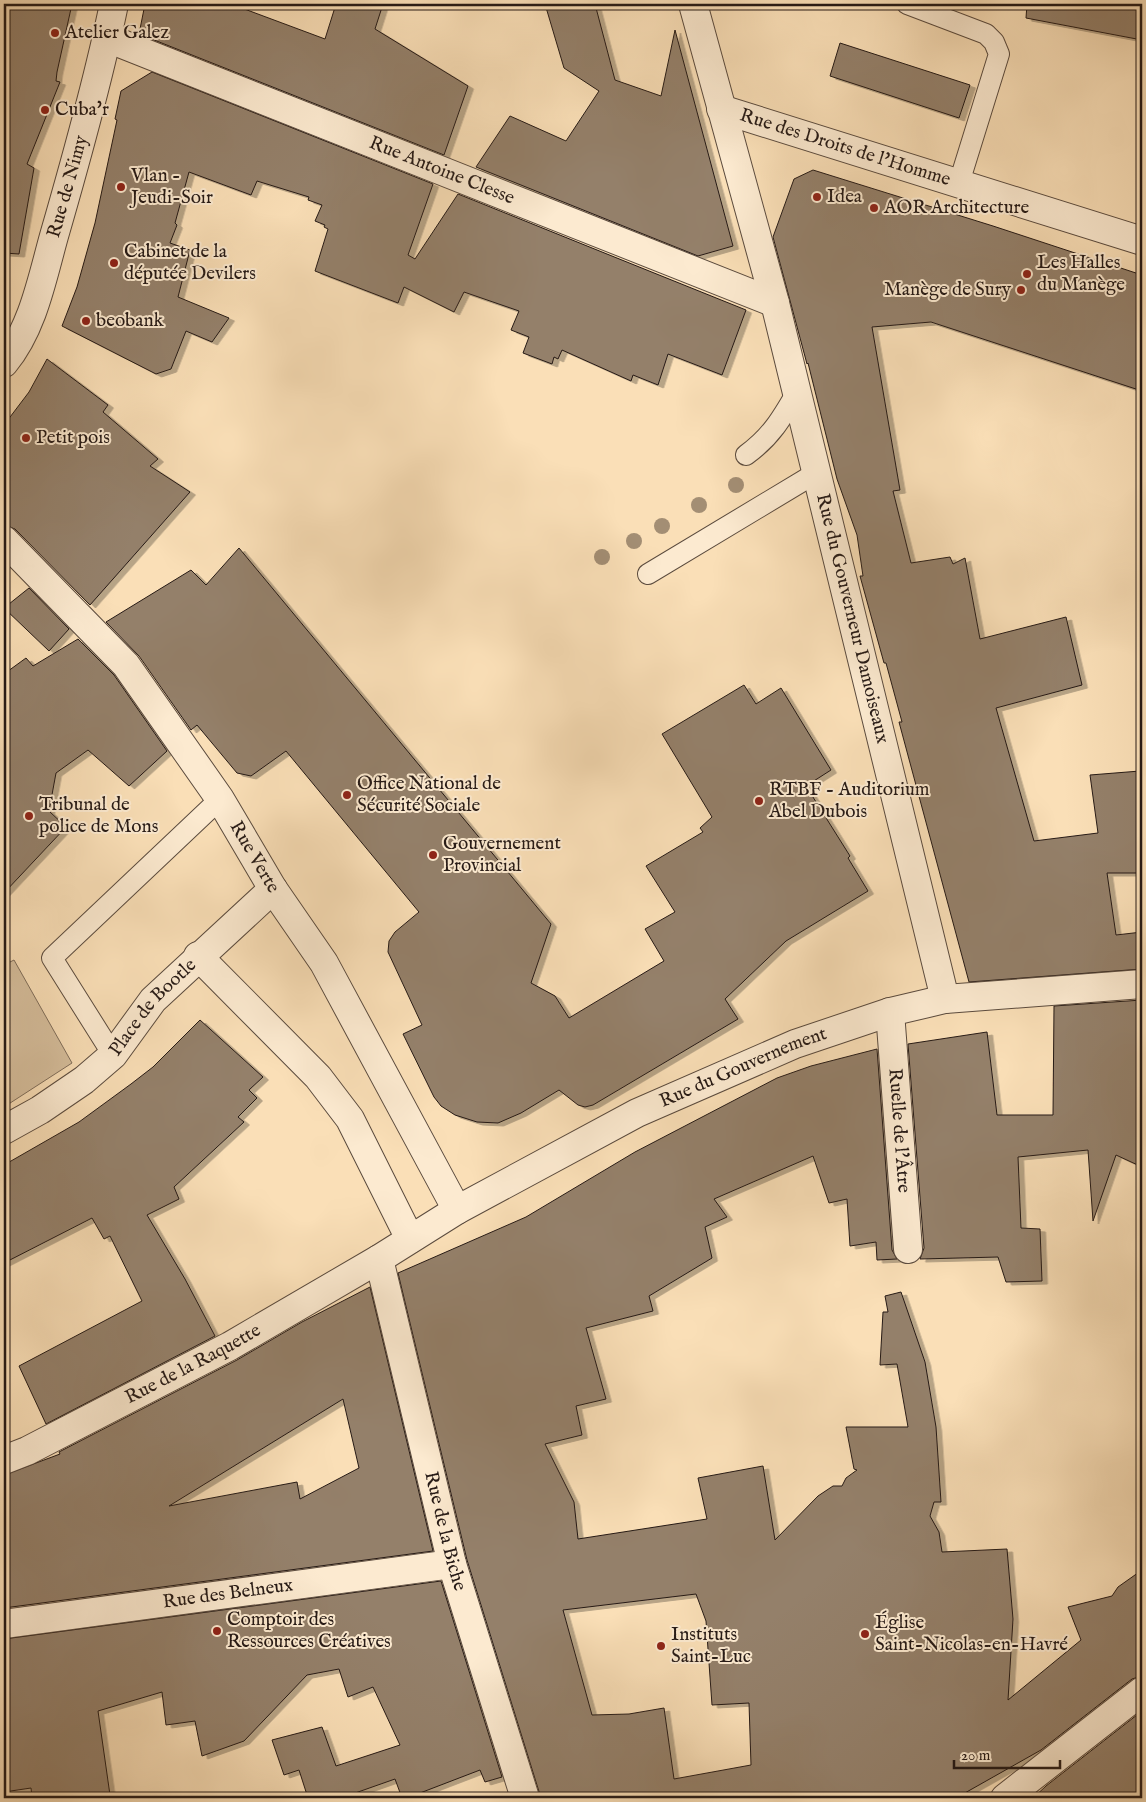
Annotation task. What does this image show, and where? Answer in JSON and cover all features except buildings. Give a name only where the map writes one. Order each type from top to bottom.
[{"type":"street","name":"Rue de Nimy","points":[[4,363],[27,324],[35,302],[107,38],[114,4]]},
{"type":"street","name":"Rue du Gouverneur Damoiseaux","points":[[693,4],[775,303],[945,999]]},
{"type":"street","name":"Rue Antoine Clesse","points":[[107,38],[775,303]]},
{"type":"street","name":"Rue des Droits de l'Homme","points":[[721,109],[1142,241]]},
{"type":"street","name":"Rue Verte","points":[[4,540],[126,664],[220,799],[273,889],[324,963],[457,1210]]},
{"type":"street","name":"Place de Bootle","points":[[112,1055],[153,1000],[198,956],[273,889]]},
{"type":"street","points":[[198,956],[318,1077],[350,1119],[410,1239]]},
{"type":"street","name":"Rue du Gouvernement","points":[[380,1260],[457,1210],[637,1113],[795,1044],[890,1012],[945,999],[1142,984]]},
{"type":"street","name":"Ruelle de l'Âtre","points":[[890,1012],[908,1249]]},
{"type":"street","points":[[4,1130],[40,1110],[69,1090],[112,1055]]},
{"type":"street","name":"Rue de la Raquette","points":[[4,1460],[27,1451],[230,1346],[380,1260]]},
{"type":"street","name":"Rue de la Biche","points":[[380,1260],[452,1564],[525,1798]]},
{"type":"street","name":"Rue des Belneux","points":[[4,1624],[452,1564]]},
{"type":"street","points":[[1005,1798],[1142,1691]]},
{"type":"lane","points":[[908,4],[986,34],[994,42],[999,54],[959,183]]},
{"type":"lane","points":[[746,454],[764,442],[779,423],[797,392]]},
{"type":"lane","points":[[648,574],[816,473]]},
{"type":"lane","name":"Place de Bootle","points":[[112,1055],[52,958],[220,799]]},
{"type":"shaded area","points":[[14,960],[72,1063],[4,1107],[4,965]]},
{"type":"place","name":"Atelier Galez","points":[[55,33]]},
{"type":"place","name":"Cuba'r","points":[[45,110]]},
{"type":"place","name":"Vlan - Jeudi-Soir","points":[[121,187]]},
{"type":"place","name":"Idea","points":[[817,197]]},
{"type":"place","name":"AOR Architecture","points":[[874,208]]},
{"type":"place","name":"Cabinet de la députée Devilers","points":[[114,263]]},
{"type":"place","name":"Les Halles du Manège","points":[[1027,274]]},
{"type":"place","name":"Manège de Sury","points":[[1021,290]]},
{"type":"place","name":"beobank","points":[[86,321]]},
{"type":"place","name":"Petit pois","points":[[26,438]]},
{"type":"place","name":"Office National de Sécurité Sociale","points":[[347,795]]},
{"type":"place","name":"RTBF - Auditorium Abel Dubois","points":[[759,801]]},
{"type":"place","name":"Tribunal de police de Mons","points":[[29,816]]},
{"type":"place","name":"Gouvernement Provincial","points":[[433,855]]},
{"type":"place","name":"Comptoir des Ressources Créatives","points":[[217,1631]]},
{"type":"place","name":"Église Saint-Nicolas-en-Havré","points":[[865,1634]]},
{"type":"place","name":"Instituts Saint-Luc","points":[[661,1646]]}]
